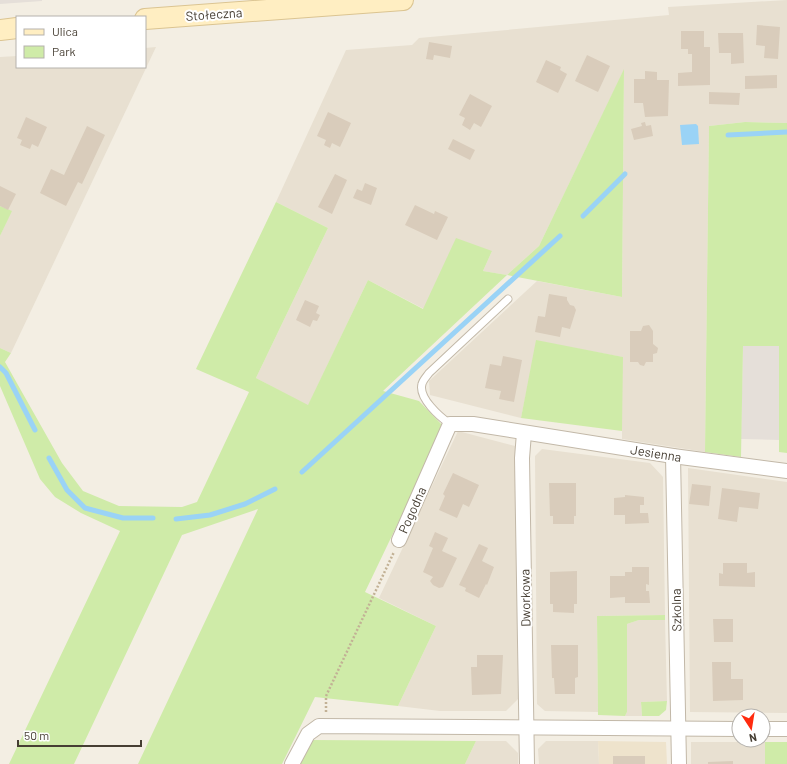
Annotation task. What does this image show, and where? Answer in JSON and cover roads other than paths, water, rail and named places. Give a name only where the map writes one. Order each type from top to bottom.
[{"type":"main road","name":"Stołeczna","points":[[146,19],[403,0]]},
{"type":"main road","points":[[0,30],[16,28]]},
{"type":"street","name":"Jesienna","points":[[450,424],[474,424],[673,456],[787,471]]},
{"type":"street","name":"Pogodna","points":[[399,540],[450,424]]},
{"type":"street","name":"Dworkowa","points":[[524,433],[522,458],[527,764]]},
{"type":"street","name":"Szkolna","points":[[673,456],[679,764]]},
{"type":"street","points":[[292,764],[304,740],[312,730],[319,726],[330,725],[731,729]]},
{"type":"street","points":[[771,729],[787,729]]},
{"type":"lane","points":[[450,424],[434,410],[424,396],[422,385],[429,373],[508,299]]},
{"type":"water","points":[[696,124],[698,126],[699,144],[682,145],[680,125]]},
{"type":"waterway","points":[[728,135],[787,132]]},
{"type":"waterway","points":[[583,216],[625,174]]},
{"type":"waterway","points":[[302,472],[560,236]]},
{"type":"waterway","points":[[0,367],[6,373],[35,430]]},
{"type":"waterway","points":[[49,458],[67,490],[85,508],[123,518],[153,518]]},
{"type":"waterway","points":[[176,519],[210,515],[245,504],[275,489]]}]
